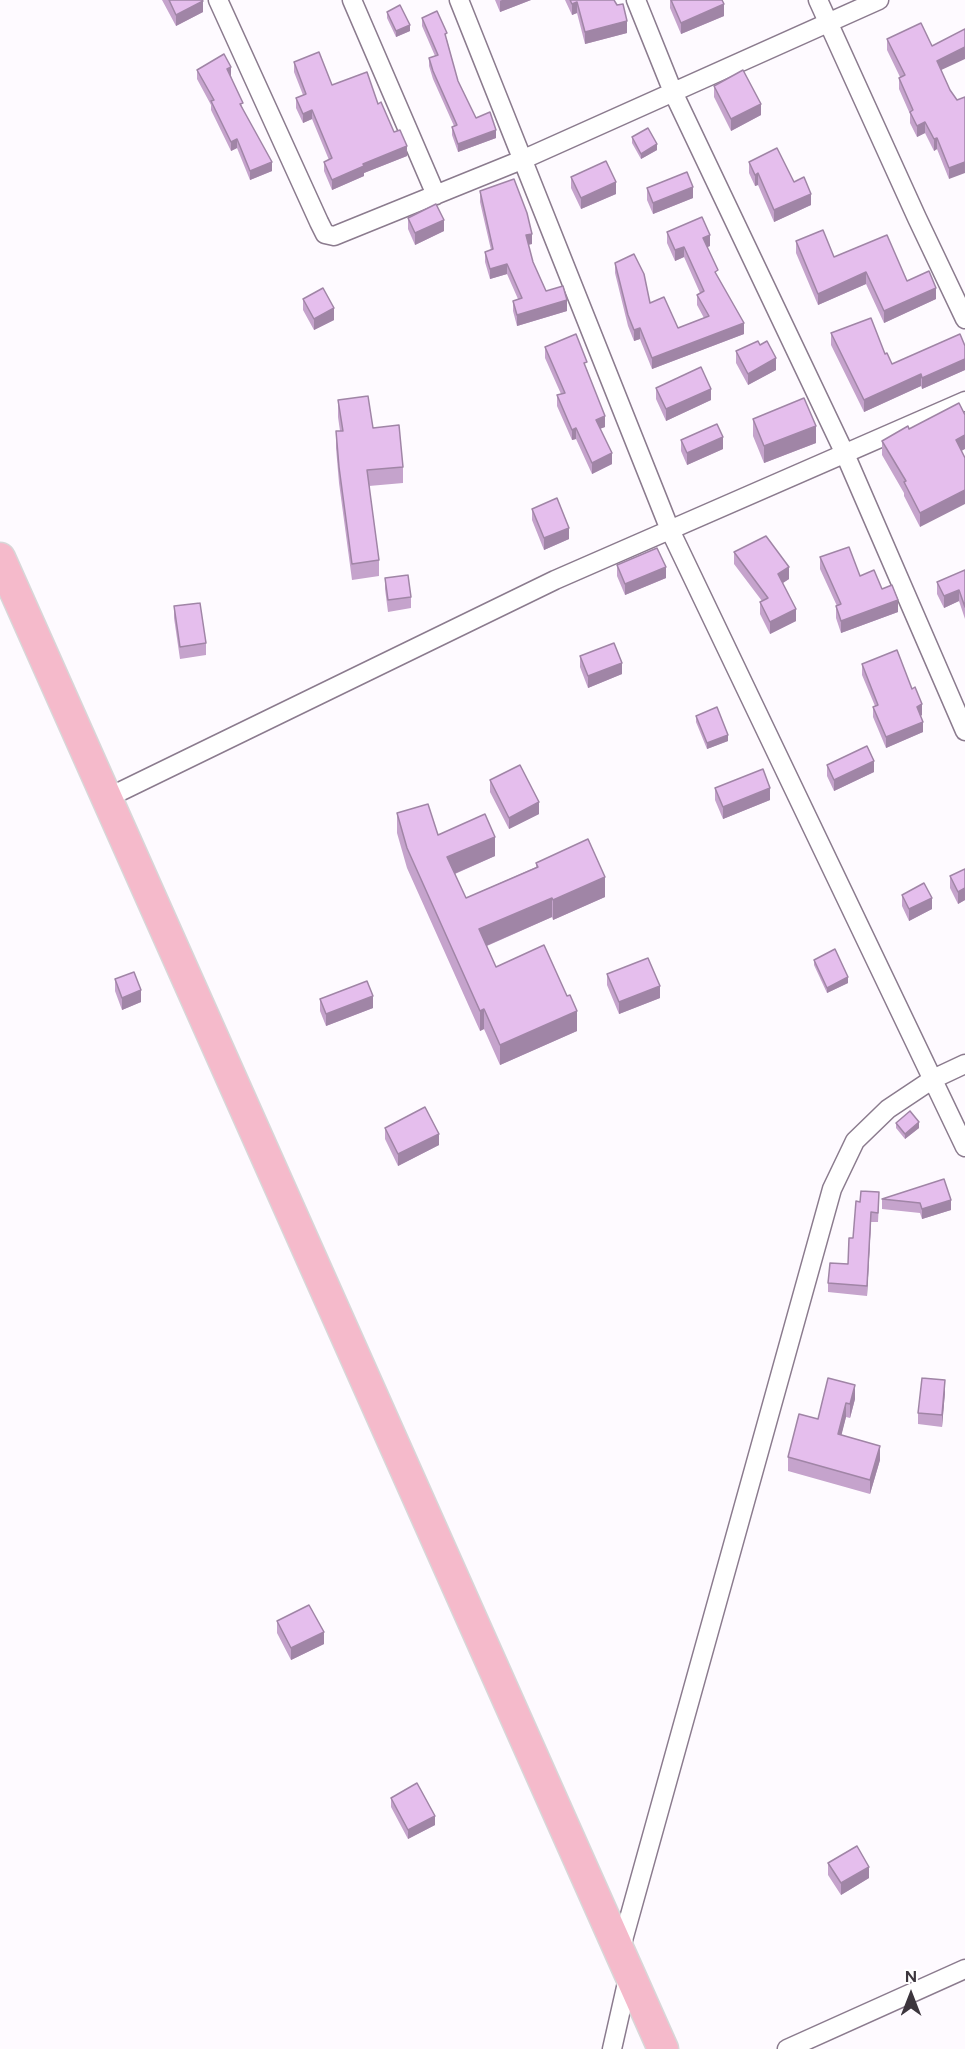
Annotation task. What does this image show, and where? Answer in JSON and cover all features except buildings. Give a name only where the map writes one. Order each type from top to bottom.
[{"type":"main road","points":[[0,558],[663,2049]]},
{"type":"street","points":[[218,0],[325,234],[334,236],[524,159],[879,0]]},
{"type":"street","points":[[352,0],[436,195]]},
{"type":"street","points":[[459,0],[670,530],[965,1147]]},
{"type":"street","points":[[636,0],[673,92],[845,454],[965,731]]},
{"type":"street","points":[[818,0],[965,319]]},
{"type":"street","points":[[107,798],[555,580],[965,401]]},
{"type":"street","points":[[612,2049],[625,1962],[832,1189],[855,1141],[888,1109],[933,1079],[965,1064]]},
{"type":"street","points":[[787,2049],[965,1969]]}]
